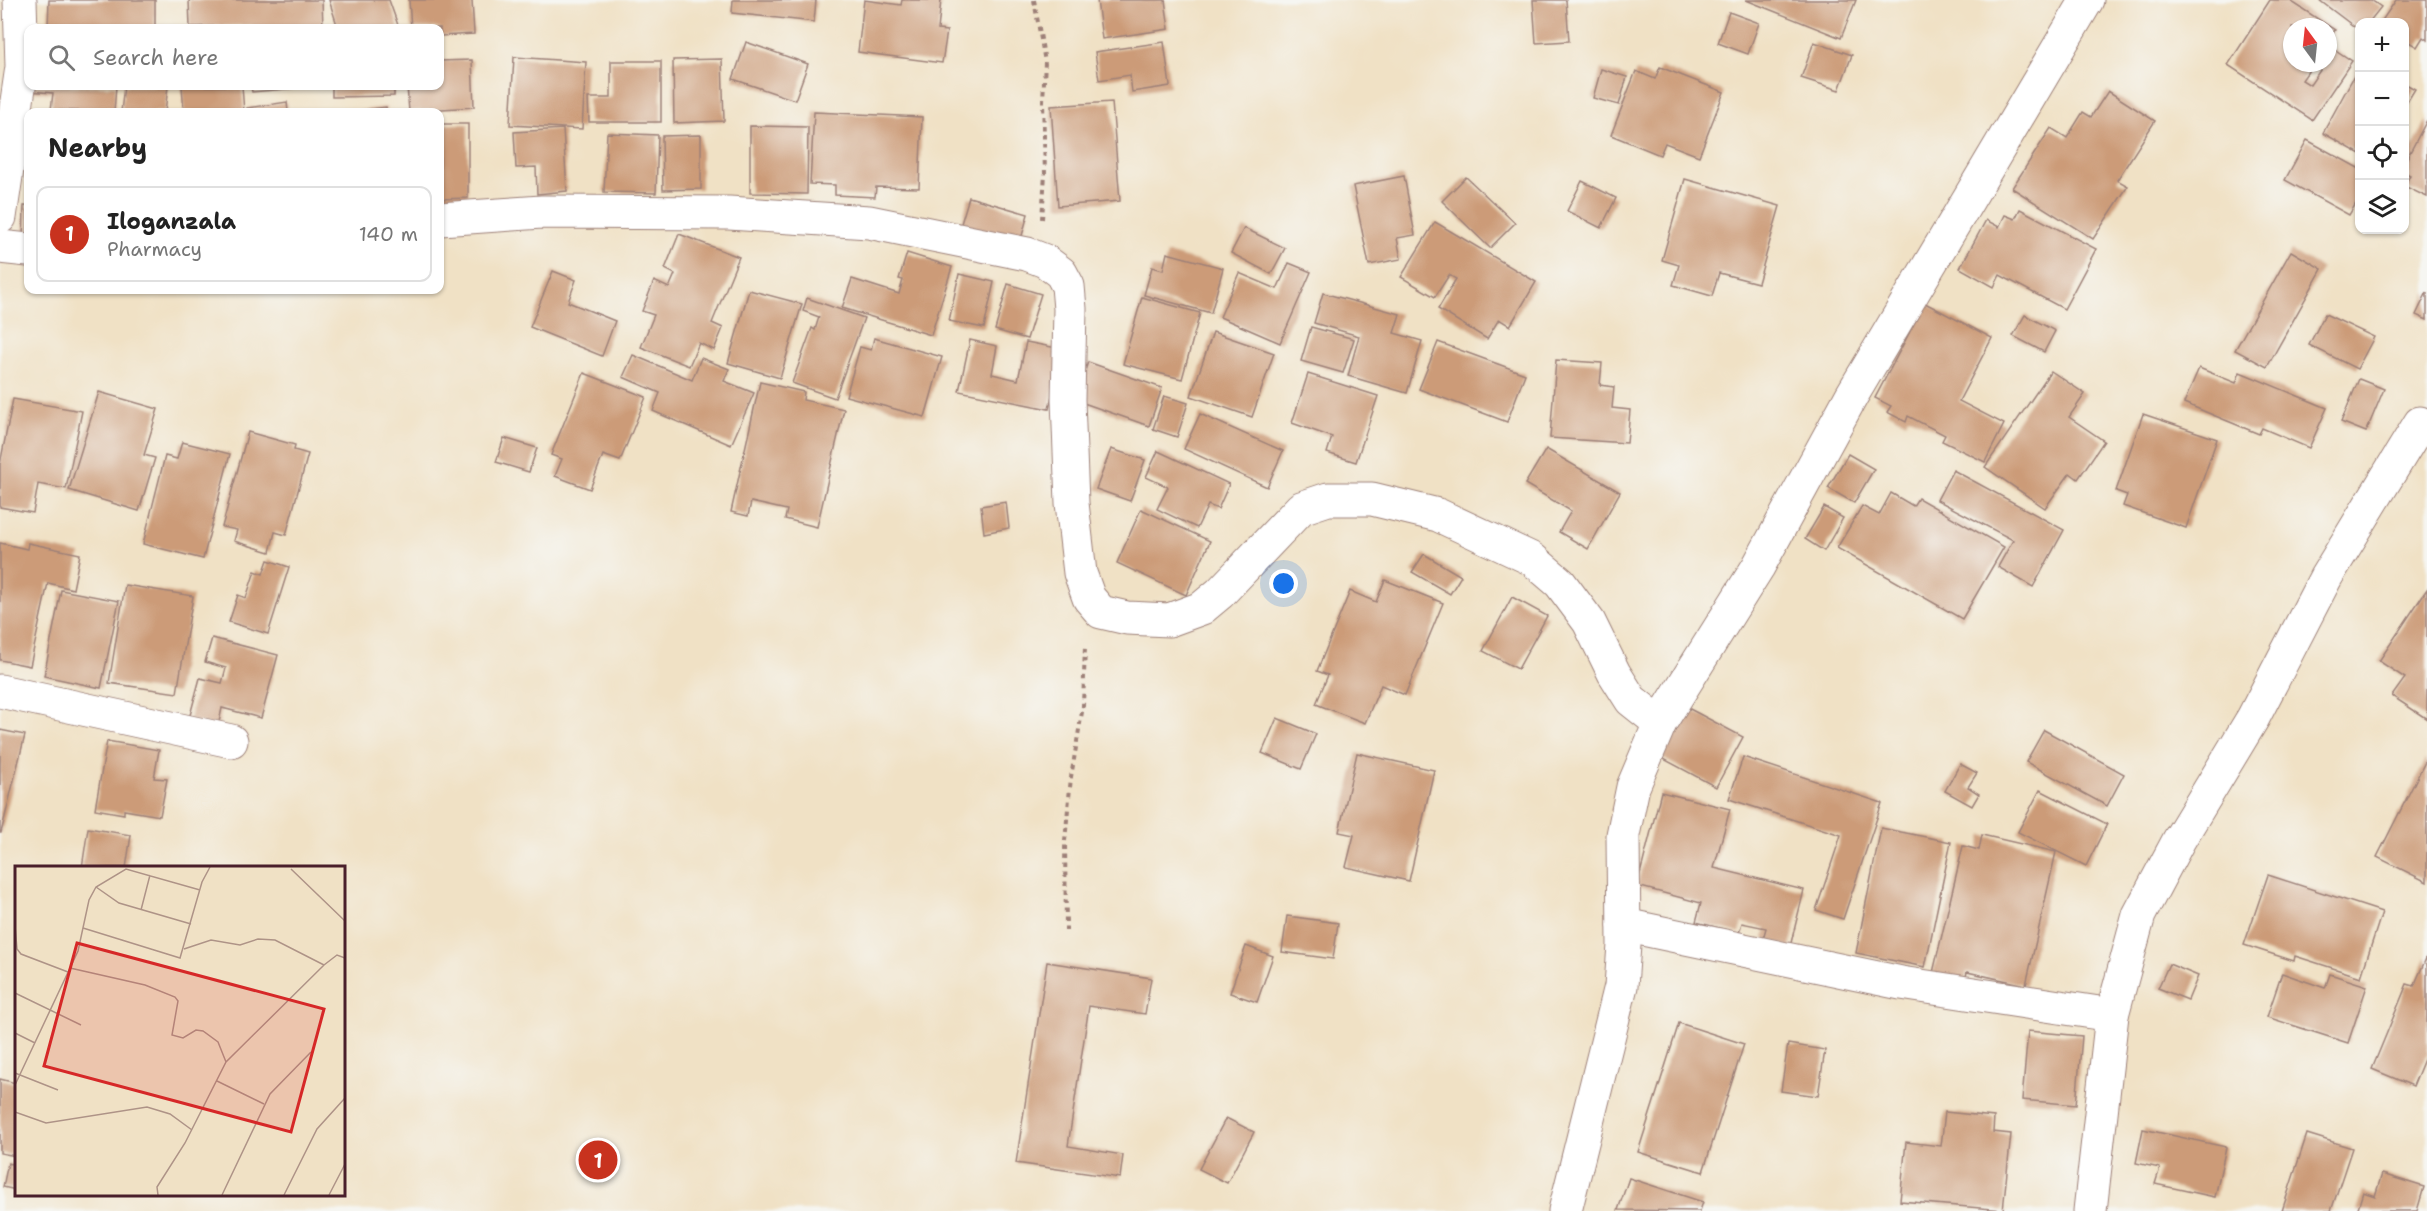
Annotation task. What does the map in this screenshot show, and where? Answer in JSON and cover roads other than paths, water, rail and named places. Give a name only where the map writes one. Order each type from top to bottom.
[{"type":"street","points":[[0,217],[22,66],[20,0]]},
{"type":"street","points":[[1565,1211],[1621,986],[1624,925],[1623,835],[1633,787],[1660,723],[1758,567],[1852,395],[2087,0]]},
{"type":"street","points":[[444,219],[542,212],[729,213],[869,222],[1027,254],[1045,261],[1061,273],[1068,286],[1070,309],[1068,400],[1072,503],[1080,573],[1089,597],[1101,612],[1127,618],[1169,620],[1202,608],[1220,593],[1301,508],[1328,499],[1372,499],[1438,515],[1532,559],[1560,583],[1589,622],[1614,673],[1631,699],[1660,723]]},
{"type":"street","points":[[0,247],[24,250]]},
{"type":"street","points":[[2090,1211],[2112,1015],[2139,915],[2179,840],[2253,717],[2326,577],[2420,423]]},
{"type":"street","points":[[0,691],[231,741]]},
{"type":"street","points":[[1624,925],[1901,983],[2112,1015]]},
{"type":"place","name":"Iloganzala","points":[[598,1160]]}]
